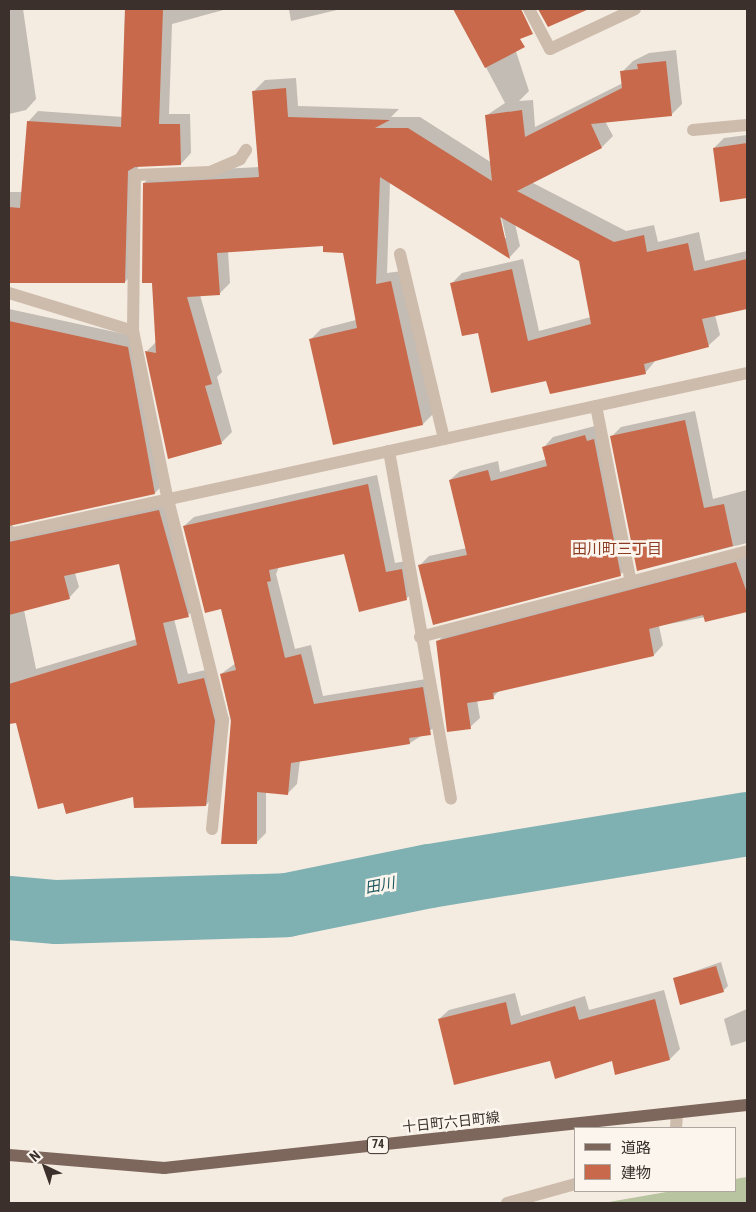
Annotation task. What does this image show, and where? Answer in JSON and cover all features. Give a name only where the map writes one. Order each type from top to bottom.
[{"type":"main road","name":"十日町六日町線","points":[[9,1155],[164,1168],[747,1105]]},
{"type":"street","points":[[528,9],[550,49],[635,9]]},
{"type":"street","points":[[692,130],[747,125]]},
{"type":"street","points":[[212,829],[223,720],[167,496],[134,331],[135,175],[210,172],[240,160],[246,150]]},
{"type":"street","points":[[400,254],[444,439]]},
{"type":"street","points":[[9,293],[134,331]]},
{"type":"street","points":[[9,534],[167,496],[388,452],[747,372]]},
{"type":"street","points":[[596,406],[631,582]]},
{"type":"street","points":[[388,452],[451,799]]},
{"type":"street","points":[[420,636],[747,551]]},
{"type":"street","points":[[676,1127],[677,1113]]},
{"type":"street","points":[[506,1203],[574,1184]]},
{"type":"green space","points":[[747,1177],[747,1203],[603,1203],[666,1192],[736,1192],[736,1179]]},
{"type":"building","points":[[125,9],[163,9],[159,124],[180,124],[181,165],[135,167],[128,171],[125,283],[9,283],[9,207],[20,208],[27,121],[121,127]]},
{"type":"building","points":[[453,9],[521,9],[533,34],[520,39],[525,47],[485,68]]},
{"type":"building","points":[[538,9],[589,9],[548,27]]},
{"type":"building","points":[[666,61],[672,116],[591,124],[602,148],[517,191],[614,242],[644,235],[647,252],[688,243],[694,271],[747,259],[747,309],[702,319],[709,347],[644,364],[646,374],[550,394],[546,381],[491,393],[478,333],[462,336],[450,283],[512,269],[528,341],[591,324],[579,261],[500,217],[510,259],[380,177],[376,284],[391,281],[423,425],[333,445],[309,339],[357,328],[343,253],[323,252],[323,246],[217,253],[220,295],[187,297],[212,384],[205,386],[222,444],[168,459],[145,351],[156,353],[152,283],[142,283],[143,183],[259,177],[252,91],[286,88],[288,117],[390,120],[375,128],[408,128],[492,181],[485,115],[522,110],[525,137],[622,88],[620,71],[638,69],[637,64]]},
{"type":"building","points":[[747,143],[747,198],[720,202],[713,148]]},
{"type":"building","points":[[9,321],[128,347],[155,494],[9,526]]},
{"type":"building","points":[[685,420],[704,508],[724,504],[733,546],[637,571],[610,436]]},
{"type":"building","points":[[585,435],[587,441],[594,439],[621,576],[433,625],[418,565],[467,555],[449,480],[488,470],[491,481],[547,466],[542,447]]},
{"type":"building","points":[[368,484],[386,572],[402,569],[407,600],[359,612],[344,554],[269,570],[271,581],[267,582],[285,658],[301,654],[314,704],[423,687],[431,735],[409,738],[410,744],[291,763],[288,795],[257,792],[257,844],[221,844],[231,720],[220,674],[236,670],[221,609],[205,613],[183,526]]},
{"type":"building","points":[[159,510],[189,617],[163,623],[178,684],[204,678],[215,721],[206,806],[134,808],[133,797],[66,814],[63,803],[38,809],[16,723],[9,724],[9,684],[137,645],[119,564],[64,576],[70,599],[9,615],[9,542]]},
{"type":"building","points":[[736,562],[747,593],[747,612],[705,622],[703,615],[649,629],[654,656],[493,693],[494,699],[467,703],[471,729],[447,732],[436,641]]},
{"type":"building","points":[[716,966],[724,992],[680,1005],[673,978]]},
{"type":"building","points":[[655,999],[670,1060],[615,1075],[612,1061],[555,1079],[550,1061],[454,1085],[438,1019],[506,1002],[511,1025],[575,1006],[579,1020]]},
{"type":"waterway","name":"田川","points":[[9,908],[57,912],[287,905],[430,876],[747,824]]},
{"type":"district","name":"田川町三丁目","points":[[617,550]]}]
